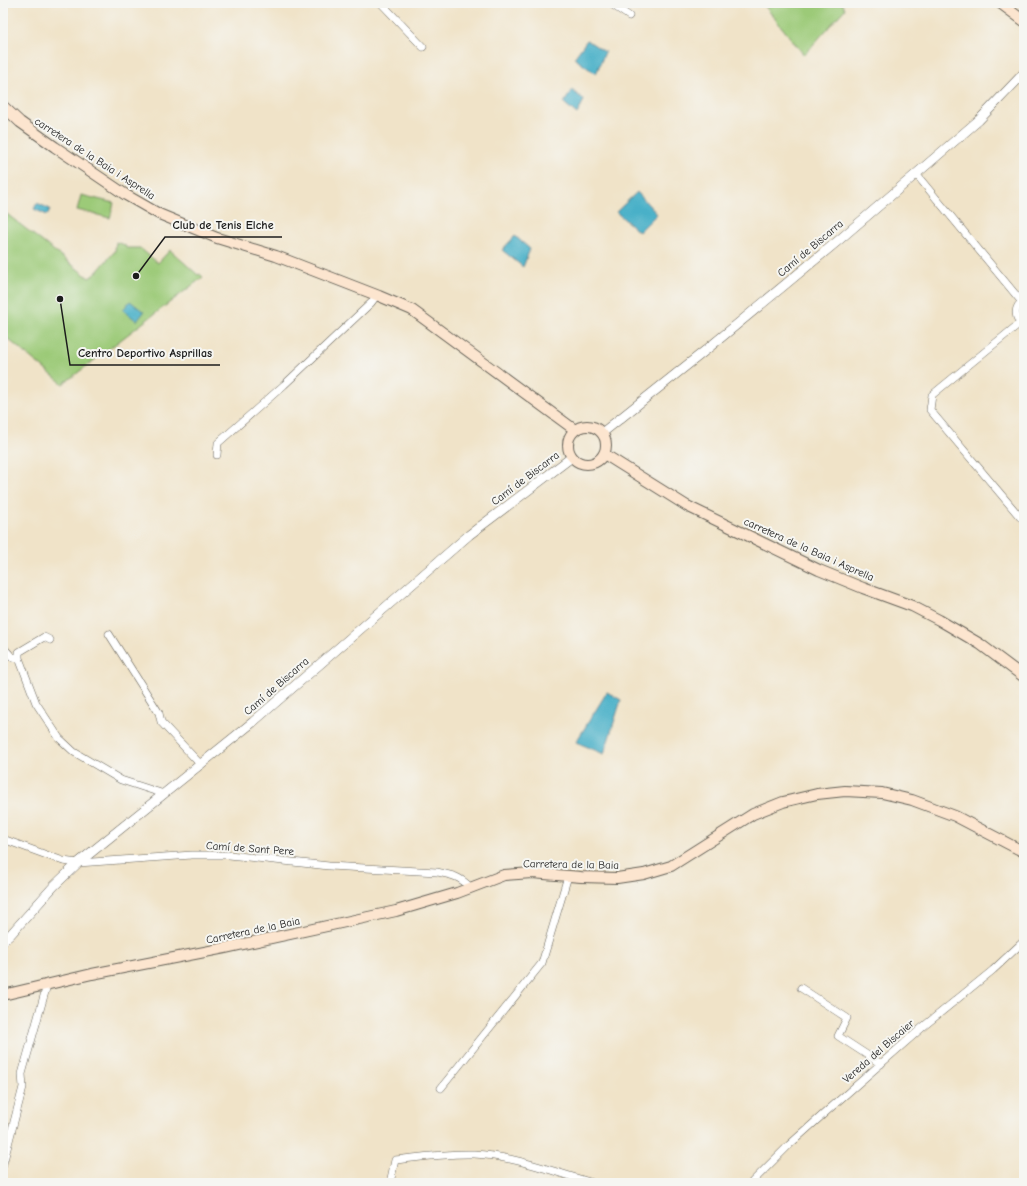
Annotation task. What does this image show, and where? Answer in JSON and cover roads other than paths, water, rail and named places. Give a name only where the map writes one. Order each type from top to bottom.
[{"type":"main road","points":[[1000,3],[1024,21]]},
{"type":"main road","name":"carretera de la Baia i Asprella","points":[[3,106],[20,122],[55,147],[126,195],[159,214],[217,238],[276,256],[378,295],[412,310],[575,430]]},
{"type":"main road","points":[[582,426],[588,426],[595,427],[602,433],[606,442],[604,454],[600,459],[591,464],[580,463],[572,457],[568,450],[568,444],[569,438],[575,430],[582,426]]},
{"type":"main road","name":"carretera de la Baia i Asprella","points":[[604,454],[670,496],[694,509],[819,570],[912,606],[958,630],[980,644],[1024,678]]},
{"type":"main road","name":"Carretera de la Baia","points":[[3,995],[92,974],[225,948],[396,911],[470,888],[504,875],[532,873],[616,878],[644,874],[671,866],[753,814],[784,802],[817,794],[845,791],[882,793],[912,800],[955,816],[1024,852]]},
{"type":"street","points":[[381,3],[423,48]]},
{"type":"street","points":[[610,3],[629,16]]},
{"type":"street","name":"Camí de Biscarra","points":[[602,433],[712,345],[839,240],[979,120],[1024,73]]},
{"type":"street","points":[[916,174],[1023,300],[1017,306],[1016,312],[1017,318],[1022,324],[932,395],[930,410],[1022,518]]},
{"type":"street","points":[[217,455],[218,444],[284,385],[378,295]]},
{"type":"street","name":"Camí de Biscarra","points":[[3,940],[10,935],[54,886],[78,863],[253,722],[469,535],[572,457]]},
{"type":"street","points":[[108,634],[159,713],[161,722],[201,765]]},
{"type":"street","points":[[50,640],[44,637],[20,652],[19,658],[36,703],[59,738],[74,752],[121,780],[164,794]]},
{"type":"street","points":[[3,647],[12,657],[19,658]]},
{"type":"street","name":"Camí de Sant Pere","points":[[3,839],[63,861],[78,863],[192,855],[229,855],[328,866],[437,872],[453,875],[463,880],[470,888]]},
{"type":"street","points":[[441,1088],[542,963],[568,876]]},
{"type":"street","name":"Vereda del Biscaier","points":[[751,1183],[789,1145],[924,1026],[993,970],[1024,941]]},
{"type":"street","points":[[3,1164],[14,1126],[23,1086],[22,1074],[47,985]]},
{"type":"street","points":[[801,988],[847,1018],[838,1036],[881,1064]]},
{"type":"street","points":[[390,1183],[395,1160],[444,1154],[476,1154],[517,1161],[593,1183]]},
{"type":"water","points":[[587,40],[605,52],[596,74],[574,58]]},
{"type":"water","points":[[572,90],[584,100],[577,114],[564,103]]},
{"type":"water","points":[[637,192],[657,214],[639,232],[616,212]]},
{"type":"water","points":[[37,203],[50,209],[47,215],[34,209]]},
{"type":"water","points":[[515,236],[530,249],[523,267],[502,250]]},
{"type":"water","points":[[130,301],[144,312],[137,321],[123,310]]},
{"type":"water","points":[[607,692],[621,700],[604,754],[576,742]]},
{"type":"place","name":"Club de Tenis Elche","points":[[136,276]]},
{"type":"place","name":"Centro Deportivo Asprillas","points":[[60,299]]}]
